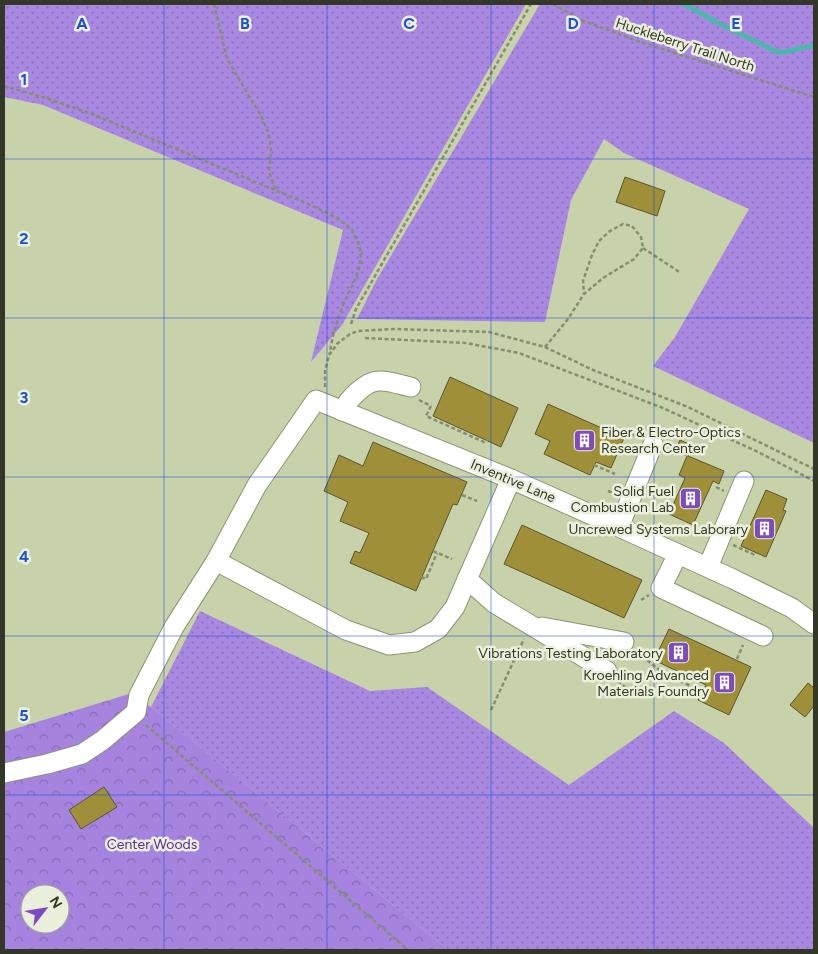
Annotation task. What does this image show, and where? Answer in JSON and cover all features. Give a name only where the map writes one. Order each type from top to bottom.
[{"type":"street","points":[[342,411],[352,397],[376,381],[414,393]]},
{"type":"street","name":"Inventive Lane","points":[[316,400],[511,479],[708,567],[792,608],[814,624]]},
{"type":"street","points":[[4,773],[82,754],[103,740],[136,712],[139,695],[174,627],[216,561],[257,485],[316,400]]},
{"type":"street","points":[[619,527],[653,444]]},
{"type":"street","points":[[216,561],[346,630],[389,645],[415,642],[438,629],[455,607],[511,479]]},
{"type":"street","points":[[708,567],[744,481]]},
{"type":"street","points":[[678,554],[661,588],[763,636]]},
{"type":"street","points":[[467,579],[494,602],[607,671]]},
{"type":"street","points":[[531,625],[624,642]]},
{"type":"path","points":[[214,4],[227,59],[260,114],[269,134],[272,150],[269,172],[277,192]]},
{"type":"path","points":[[351,324],[356,309],[531,4]]},
{"type":"path","name":"Huckleberry Trail North","points":[[553,4],[581,20],[643,43],[814,98]]},
{"type":"path","points":[[4,86],[92,114],[313,206],[337,218],[353,232],[359,244],[362,258],[358,273],[343,304],[333,332],[325,370],[326,386],[316,400]]},
{"type":"path","points":[[584,294],[583,281],[599,241],[610,231],[623,224],[632,226],[641,237],[643,248],[681,273]]},
{"type":"path","points":[[545,347],[568,319],[584,294],[603,278],[634,260],[643,248]]},
{"type":"path","points":[[329,355],[338,343],[350,334],[367,330],[489,332],[545,347],[593,370],[688,407],[814,469]]},
{"type":"path","points":[[365,338],[466,343],[519,353],[663,408],[760,453],[814,481]]},
{"type":"path","points":[[414,393],[431,406],[426,416],[484,442],[486,439],[488,440]]},
{"type":"path","points":[[594,465],[615,474]]},
{"type":"path","points":[[462,495],[477,501]]},
{"type":"path","points":[[727,543],[755,555],[756,553]]},
{"type":"path","points":[[422,577],[426,579],[435,552],[452,559]]},
{"type":"path","points":[[424,570],[429,572]]},
{"type":"path","points":[[491,710],[531,625]]},
{"type":"path","points":[[624,642],[663,673],[690,686]]},
{"type":"path","points":[[737,660],[743,645]]},
{"type":"path","points":[[136,712],[155,733],[408,950]]},
{"type":"shaded area","points":[[4,4],[526,4],[342,325],[311,362],[343,230],[43,105],[4,97]]},
{"type":"shaded area","points":[[540,4],[814,4],[814,443],[653,366],[675,337],[749,209],[624,153],[604,139],[571,200],[545,322],[357,319],[376,281]]},
{"type":"shaded area","points":[[200,611],[370,691],[427,687],[569,785],[674,711],[724,743],[814,828],[814,950],[448,950],[151,707]]},
{"type":"green space","name":"Center Woods","points":[[129,694],[151,707],[448,950],[4,950],[4,732]]},
{"type":"building","points":[[625,177],[665,191],[657,216],[616,202]]},
{"type":"building","points":[[450,377],[518,408],[501,447],[433,416]]},
{"type":"building","name":"Fiber & Electro-Optics Research Center","points":[[548,404],[624,438],[611,468],[596,462],[590,475],[544,454],[550,441],[535,434]]},
{"type":"building","name":"Solid Fuel Combustion Lab","points":[[680,440],[693,446],[688,456],[724,471],[719,484],[713,481],[693,525],[669,514],[685,478],[679,475],[687,456],[675,451]]},
{"type":"building","points":[[373,442],[467,482],[457,505],[453,504],[416,591],[350,563],[355,551],[360,553],[369,533],[340,521],[348,502],[324,491],[339,455],[363,466]]},
{"type":"building","name":"Uncrewed Systems Laborary","points":[[766,490],[787,499],[783,510],[786,511],[766,557],[741,546]]},
{"type":"building","points":[[522,525],[642,580],[624,618],[504,564]]},
{"type":"building","points":[[669,629],[751,667],[729,715],[698,700],[706,685],[654,660]]},
{"type":"building","points":[[808,683],[814,688],[814,706],[805,717],[790,705]]},
{"type":"building","points":[[104,787],[117,807],[81,829],[69,810]]},
{"type":"waterway","points":[[682,4],[777,52],[814,46]]},
{"type":"place","name":"Fiber & Electro-Optics Research Center","points":[[585,440]]},
{"type":"place","name":"Solid Fuel Combustion Lab","points":[[690,499]]},
{"type":"place","name":"Uncrewed Systems Laborary","points":[[764,529]]},
{"type":"place","name":"Vibrations Testing Laboratory","points":[[679,653]]},
{"type":"place","name":"Kroehling Advanced Materials Foundry","points":[[725,683]]}]
